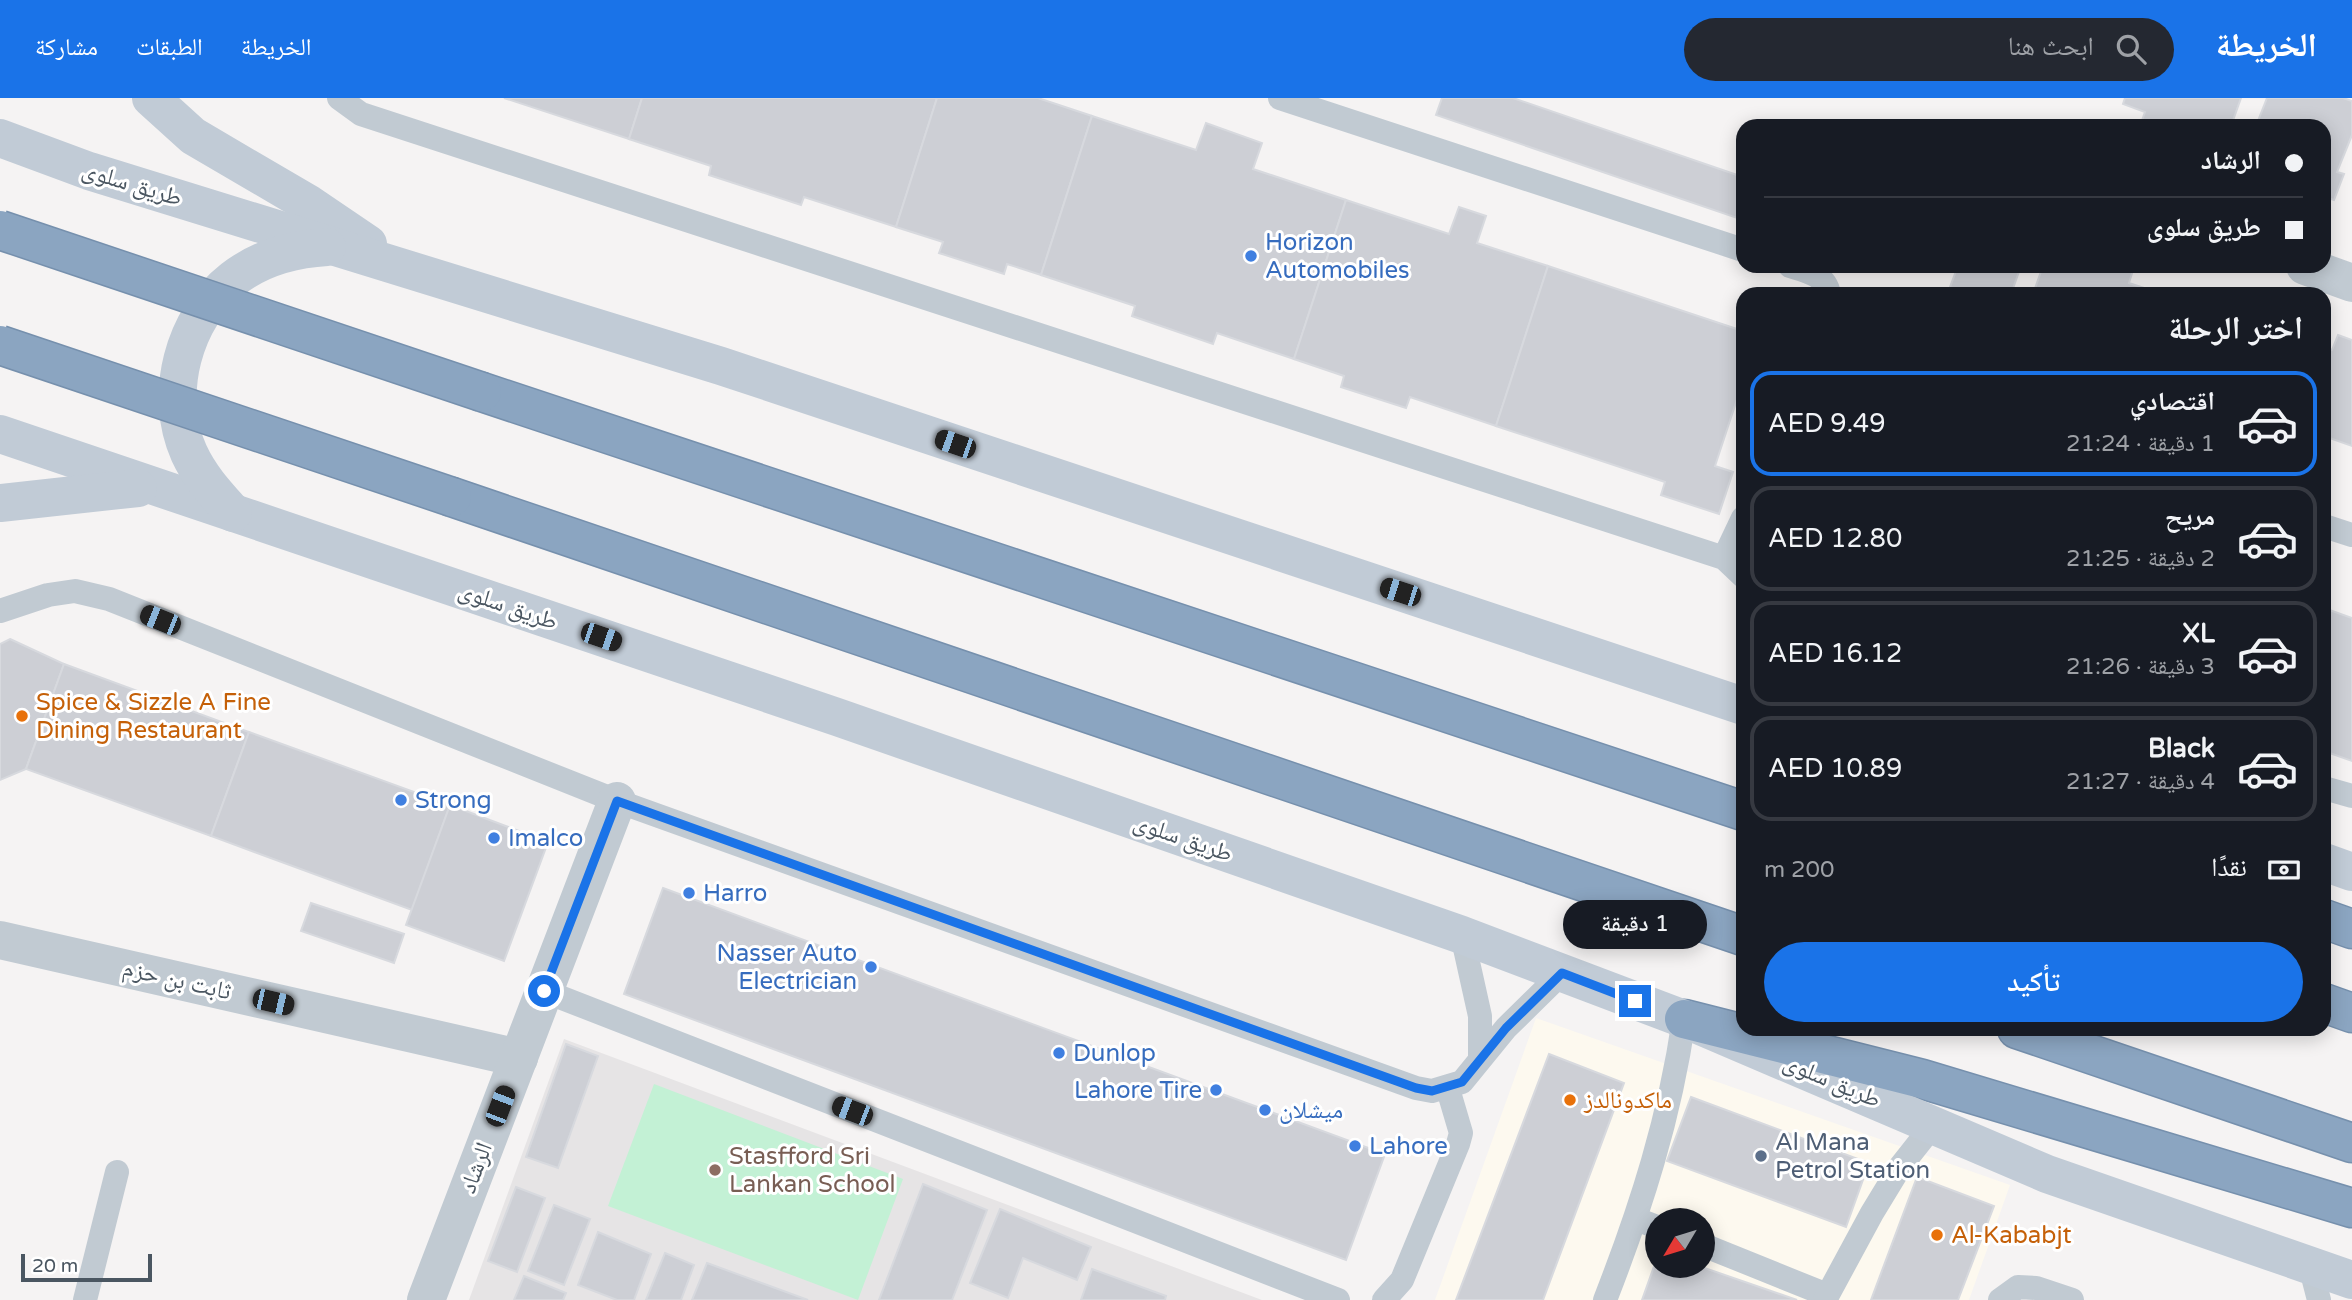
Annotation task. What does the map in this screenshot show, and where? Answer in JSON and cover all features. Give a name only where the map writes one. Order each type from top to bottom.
[{"type":"highway","points":[[0,230],[1736,808]]},
{"type":"highway","points":[[0,345],[1736,934]]},
{"type":"highway","points":[[2331,922],[2352,929]]},
{"type":"highway","points":[[2331,1006],[2352,1013]]},
{"type":"highway","points":[[1684,1019],[1736,1032]]},
{"type":"highway","points":[[1752,1036],[1923,1079],[2352,1208]]},
{"type":"highway","points":[[2038,1036],[2352,1143]]},
{"type":"main road","points":[[150,98],[193,136],[309,204],[396,263]]},
{"type":"main road","name":"طريق سلوى","points":[[0,138],[89,171],[396,263],[721,366],[1736,704]]},
{"type":"main road","points":[[233,513],[201,474],[188,452],[178,415],[178,377],[188,340],[207,307],[232,279],[265,260],[301,248],[340,247]]},
{"type":"main road","name":"طريق سلوى","points":[[0,434],[836,717],[1462,935],[1684,1019],[2047,1174],[2315,1282],[2352,1280]]},
{"type":"main road","points":[[0,503],[154,487]]},
{"type":"main road","points":[[2331,864],[2352,872]]},
{"type":"street","points":[[2324,273],[2352,283]]},
{"type":"street","name":"الرشاد","points":[[426,1300],[617,801]]},
{"type":"street","name":"ثابت بن حزم","points":[[0,940],[519,1058]]},
{"type":"lane","points":[[339,98],[361,114],[1724,558],[1736,569]]},
{"type":"lane","points":[[1280,98],[1736,248]]},
{"type":"lane","points":[[1812,273],[1828,287]]},
{"type":"lane","points":[[2331,528],[2352,535]]},
{"type":"lane","points":[[1724,558],[1736,533]]},
{"type":"lane","points":[[0,611],[48,595],[75,591],[109,600],[617,801],[1416,1088],[1447,1089],[1474,1071],[1480,1057],[1562,973]]},
{"type":"lane","points":[[2331,790],[2352,796]]},
{"type":"lane","points":[[1462,935],[1480,1016],[1480,1057]]},
{"type":"lane","points":[[544,991],[1338,1300]]},
{"type":"lane","points":[[1650,1208],[1684,1019]]},
{"type":"lane","points":[[1384,1300],[1402,1280],[1458,1144],[1461,1133],[1447,1089]]},
{"type":"lane","points":[[1715,1250],[1826,1297],[1893,1178],[1934,1124]]},
{"type":"lane","points":[[85,1300],[117,1172]]},
{"type":"lane","points":[[1605,1300],[1645,1227]]},
{"type":"lane","points":[[2000,1300],[2018,1286],[2036,1288],[2072,1300]]},
{"type":"shaded area","points":[[1536,1018],[2010,1185],[1969,1300],[1435,1300]]},
{"type":"shaded area","name":"Stasfford Sri Lankan School","points":[[564,1039],[1262,1300],[469,1300]]},
{"type":"green space","points":[[654,1084],[903,1179],[858,1300],[608,1206]]},
{"type":"building","points":[[504,98],[642,98],[629,139]]},
{"type":"building","points":[[642,98],[937,98],[896,227],[804,197],[801,205],[709,175],[711,166],[629,139]]},
{"type":"building","points":[[937,98],[1038,98],[1092,116],[1041,275],[1007,264],[1004,274],[939,253],[943,242],[896,227]]},
{"type":"building","points":[[1442,98],[1513,98],[1736,175],[1736,218],[1436,115]]},
{"type":"building","points":[[2125,98],[2241,98],[2234,119],[2142,119],[2145,112],[2123,104]]},
{"type":"building","points":[[2267,98],[2343,98],[2352,101],[2352,135],[2337,172],[2344,174],[2334,200],[2331,199],[2331,119],[2259,119]]},
{"type":"building","points":[[1092,116],[1196,150],[1206,123],[1262,143],[1253,169],[1346,200],[1294,359],[1217,333],[1213,344],[1132,316],[1135,306],[1041,275]]},
{"type":"building","points":[[1346,200],[1449,234],[1459,207],[1486,216],[1477,243],[1548,266],[1496,426],[1410,397],[1406,408],[1341,387],[1344,376],[1294,359]]},
{"type":"building","points":[[1548,266],[1736,329],[1736,402],[1715,466],[1733,472],[1719,514],[1661,495],[1665,482],[1496,426]]},
{"type":"building","points":[[1955,273],[2018,273],[2014,287],[1950,287]]},
{"type":"building","points":[[2040,273],[2132,273],[2129,283],[2141,287],[2036,287]]},
{"type":"building","points":[[2338,335],[2352,340],[2352,446],[2331,438],[2332,350]]},
{"type":"building","points":[[2331,610],[2352,618],[2352,761],[2331,754]]},
{"type":"building","name":"Spice & Sizzle A Fine Dining Restaurant","points":[[10,639],[64,664],[26,769],[0,780],[0,644]]},
{"type":"building","points":[[64,664],[249,732],[211,836],[26,769]]},
{"type":"building","points":[[249,732],[450,805],[412,910],[211,836]]},
{"type":"building","points":[[450,805],[548,842],[504,961],[406,925]]},
{"type":"building","points":[[663,888],[1385,1154],[1346,1260],[624,994]]},
{"type":"building","points":[[311,903],[404,934],[394,963],[301,931]]},
{"type":"building","points":[[566,1044],[598,1056],[558,1168],[526,1157]]},
{"type":"building","points":[[1549,1054],[1624,1083],[1543,1300],[1456,1300]]},
{"type":"building","points":[[1691,1097],[1869,1163],[1846,1227],[1667,1161]]},
{"type":"building","points":[[1917,1177],[1994,1206],[1958,1300],[1871,1300]]},
{"type":"building","points":[[923,1184],[987,1210],[952,1300],[879,1300]]},
{"type":"building","points":[[516,1187],[545,1198],[517,1272],[488,1261]]},
{"type":"building","points":[[554,1205],[590,1219],[564,1285],[528,1271]]},
{"type":"building","points":[[1000,1209],[1091,1247],[1077,1280],[1023,1258],[1008,1298],[970,1283]]},
{"type":"building","points":[[598,1232],[651,1254],[634,1300],[617,1300],[578,1285]]},
{"type":"building","points":[[665,1253],[694,1265],[681,1300],[646,1300]]},
{"type":"building","points":[[707,1263],[808,1300],[692,1300]]},
{"type":"building","points":[[1092,1269],[1166,1296],[1165,1300],[1081,1300]]},
{"type":"building","points":[[1715,1272],[1797,1300],[1642,1300],[1650,1278],[1715,1278]]},
{"type":"building","points":[[524,1276],[566,1293],[563,1300],[514,1300]]},
{"type":"place","name":"Horizon Automobiles","points":[[1251,256]]},
{"type":"place","name":"Spice & Sizzle A Fine Dining Restaurant","points":[[22,716]]},
{"type":"place","name":"Strong","points":[[401,800]]},
{"type":"place","name":"Imalco","points":[[494,838]]},
{"type":"place","name":"Harro","points":[[689,893]]},
{"type":"place","name":"Nasser Auto Electrician","points":[[871,967]]},
{"type":"place","name":"Dunlop","points":[[1059,1053]]},
{"type":"place","name":"Lahore Tire","points":[[1216,1090]]},
{"type":"place","name":"ماكدونالدز","points":[[1570,1100]]},
{"type":"place","name":"ميشلان","points":[[1265,1110]]},
{"type":"place","name":"Lahore","points":[[1355,1146]]},
{"type":"place","name":"Al Mana Petrol Station","points":[[1761,1156]]},
{"type":"place","name":"Stasfford Sri Lankan School","points":[[715,1170]]},
{"type":"place","name":"Al-Kababjt","points":[[1937,1235]]},
{"type":"route","points":[[544,991],[617,801],[1416,1088],[1432,1091],[1447,1089],[1462,1082],[1474,1071],[1480,1057],[1506,1028],[1562,973],[1635,1001]]}]
